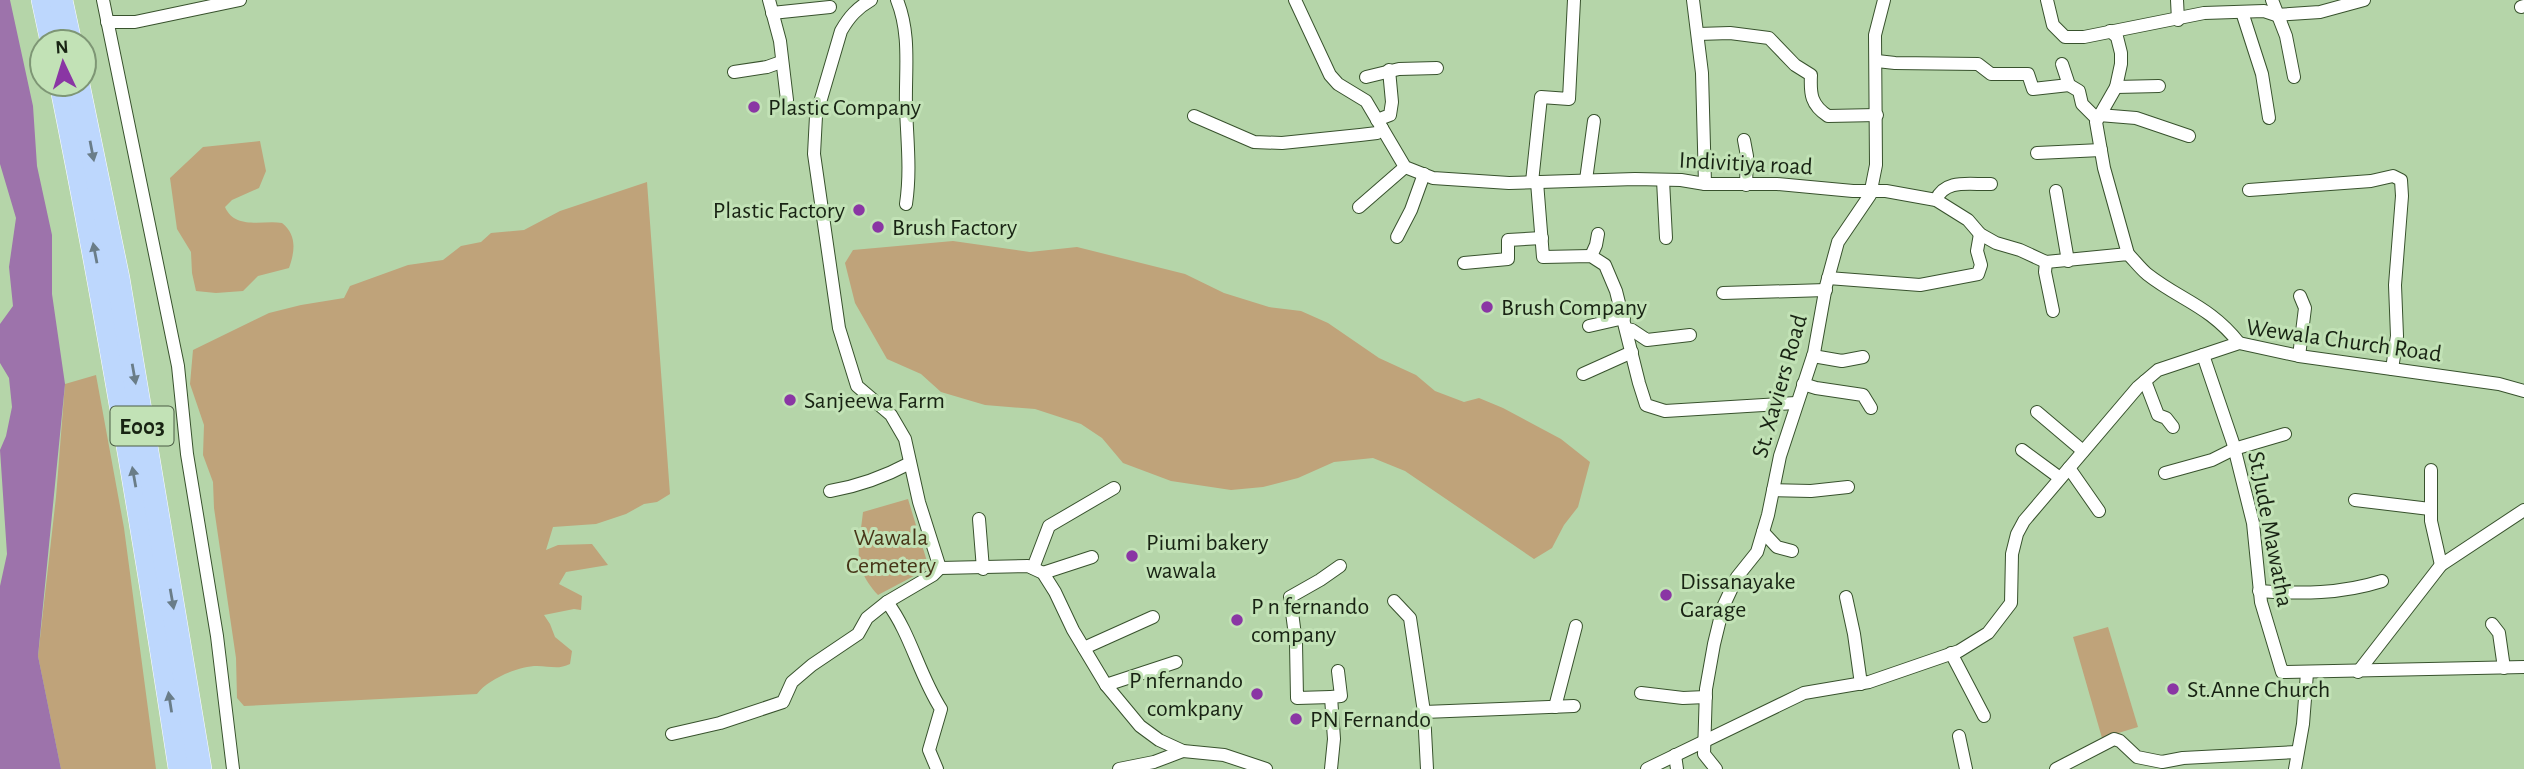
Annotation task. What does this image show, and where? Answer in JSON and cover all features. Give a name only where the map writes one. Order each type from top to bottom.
[{"type":"highway","points":[[43,0],[49,28]]},
{"type":"highway","points":[[61,0],[67,28]]},
{"type":"highway","name":"E003","points":[[64,98],[101,288],[155,600],[180,769]]},
{"type":"highway","name":"E003","points":[[81,98],[118,278],[200,769]]},
{"type":"street","points":[[103,0],[178,366],[187,454],[217,636],[233,769]]},
{"type":"street","points":[[107,22],[135,22],[240,0]]},
{"type":"street","points":[[871,0],[860,6],[841,31],[816,116],[814,154],[839,328],[858,386],[891,415],[905,439],[919,502],[940,568]]},
{"type":"street","points":[[897,0],[906,29],[908,69],[906,105],[909,186],[906,204]]},
{"type":"street","points":[[1295,0],[1330,75],[1338,84],[1366,101],[1405,167],[1359,207]]},
{"type":"street","points":[[1574,0],[1569,99],[1541,97],[1535,182],[1543,257],[1591,256],[1605,265],[1616,291],[1646,405],[1665,411],[1796,403]]},
{"type":"street","points":[[1693,0],[1702,73],[1705,184]]},
{"type":"street","name":"St. Xaviers Road","points":[[1716,769],[1704,754],[1706,697],[1714,644],[1723,607],[1737,577],[1757,552],[1780,456],[1813,356],[1838,243],[1870,195],[1876,165],[1875,35],[1884,0]]},
{"type":"street","points":[[2047,0],[2053,25],[2065,37],[2084,37],[2204,13],[2264,11],[2276,15],[2320,12],[2364,0]]},
{"type":"street","points":[[2177,0],[2178,20]]},
{"type":"street","points":[[2272,0],[2286,36],[2294,77]]},
{"type":"street","points":[[787,100],[780,41],[771,6],[830,7]]},
{"type":"street","points":[[2242,12],[2262,74],[2269,118]]},
{"type":"street","points":[[2110,30],[2117,37],[2121,53],[2116,87],[2098,117],[2101,150],[2112,201],[2128,254],[2147,273],[2203,308],[2226,326],[2239,343]]},
{"type":"street","points":[[1698,34],[1730,33],[1769,38],[1795,65],[1811,75],[1809,91],[1812,101],[1821,112],[1828,116],[1877,116]]},
{"type":"street","points":[[1877,61],[1978,64],[1991,74],[2028,74],[2034,89],[2069,85],[2079,91],[2082,104],[2098,117],[2136,118],[2189,136]]},
{"type":"street","points":[[734,72],[781,62]]},
{"type":"street","points":[[2062,64],[2069,85]]},
{"type":"street","points":[[1366,77],[1389,70],[1437,68]]},
{"type":"street","points":[[1194,116],[1254,142],[1283,143],[1377,133],[1379,124],[1390,115],[1392,102],[1389,70]]},
{"type":"street","points":[[2116,87],[2159,86]]},
{"type":"street","points":[[1586,180],[1594,121]]},
{"type":"street","points":[[1744,140],[1746,185]]},
{"type":"street","points":[[2037,153],[2101,150]]},
{"type":"street","name":"Indivitiya road","points":[[1405,167],[1433,178],[1462,182],[1663,180],[1871,190],[1936,200],[1968,220],[1980,234],[2046,262],[2128,254]]},
{"type":"street","points":[[1397,237],[1411,210],[1424,174]]},
{"type":"street","points":[[2249,190],[2371,181],[2393,176],[2401,180],[2395,285],[2397,336],[2392,369]]},
{"type":"street","points":[[1663,180],[1666,238]]},
{"type":"street","points":[[1936,200],[1940,192],[1950,185],[1991,184]]},
{"type":"street","points":[[2056,191],[2068,261]]},
{"type":"street","points":[[1591,256],[1598,234]]},
{"type":"street","points":[[1723,293],[1827,284],[1920,285],[1978,274],[1981,265],[1977,251],[1980,234]]},
{"type":"street","points":[[1464,263],[1508,259],[1508,240],[1542,238]]},
{"type":"street","points":[[2046,262],[2045,272],[2053,311]]},
{"type":"street","points":[[2299,356],[2305,308],[2300,296]]},
{"type":"street","points":[[1589,326],[1625,323],[1647,340],[1690,335]]},
{"type":"street","name":"Wewala Church Road","points":[[1647,769],[1804,693],[1861,684],[1951,653],[1987,633],[2011,603],[2012,554],[2017,534],[2024,521],[2145,381],[2158,370],[2239,343],[2299,356],[2498,384],[2524,391]]},
{"type":"street","points":[[1583,374],[1632,352]]},
{"type":"street","name":"St.Jude Mawatha","points":[[2203,355],[2234,449],[2253,523],[2259,591],[2283,672],[2307,673]]},
{"type":"street","points":[[1813,356],[1842,361],[1863,357]]},
{"type":"street","points":[[2145,381],[2158,415],[2166,418],[2173,427]]},
{"type":"street","points":[[1803,384],[1863,395],[1871,408]]},
{"type":"street","points":[[2037,412],[2083,451]]},
{"type":"street","points":[[2165,473],[2212,460],[2234,449],[2285,434]]},
{"type":"street","points":[[2022,450],[2064,473],[2099,511]]},
{"type":"street","points":[[830,491],[883,478],[910,463]]},
{"type":"street","points":[[2431,470],[2430,509],[2441,565]]},
{"type":"street","points":[[1773,490],[1811,491],[1848,487]]},
{"type":"street","points":[[1038,571],[1049,526],[1114,488]]},
{"type":"street","points":[[2355,500],[2430,509]]},
{"type":"street","points":[[2358,672],[2441,565],[2524,510]]},
{"type":"street","points":[[979,519],[983,569]]},
{"type":"street","points":[[1763,532],[1777,547],[1792,551]]},
{"type":"street","points":[[1038,571],[1092,557]]},
{"type":"street","points":[[672,734],[720,723],[783,702],[792,682],[858,634],[867,618],[887,602],[933,575],[940,568],[1028,566],[1038,571],[1105,685],[1140,726],[1159,740],[1184,751],[1224,755],[1266,769]]},
{"type":"street","points":[[1338,671],[1341,696],[1297,698],[1296,643],[1290,597],[1340,566]]},
{"type":"street","points":[[2259,591],[2322,592],[2360,588],[2382,581]]},
{"type":"street","points":[[1846,597],[1861,684]]},
{"type":"street","points":[[1394,601],[1410,618],[1424,712],[1427,769]]},
{"type":"street","points":[[887,602],[902,622],[917,664],[941,709],[929,750],[937,769]]},
{"type":"street","points":[[1084,648],[1153,617]]},
{"type":"street","points":[[2492,624],[2499,633],[2504,668]]},
{"type":"street","points":[[1555,707],[1576,626]]},
{"type":"street","points":[[1951,653],[1984,716]]},
{"type":"street","points":[[1105,685],[1176,662]]},
{"type":"street","points":[[2295,769],[2303,724],[2307,673],[2524,667]]},
{"type":"street","points":[[1641,693],[1683,698],[1706,697]]},
{"type":"street","points":[[1331,698],[1334,739],[1331,769]]},
{"type":"street","points":[[1424,712],[1574,706]]},
{"type":"street","points":[[1959,736],[1966,769]]},
{"type":"street","points":[[2056,769],[2114,739],[2120,741],[2137,757],[2163,765],[2183,758],[2297,752]]},
{"type":"street","points":[[1119,769],[1154,762],[1184,751]]},
{"type":"street","points":[[1675,755],[1676,769]]},
{"type":"green space","points":[[260,141],[266,171],[259,188],[232,200],[225,207],[235,219],[242,221],[282,223],[290,233],[293,244],[289,268],[258,276],[243,291],[196,291],[191,252],[177,229],[170,178],[203,147]]},
{"type":"green space","points":[[647,182],[670,494],[657,502],[644,504],[626,514],[596,524],[553,527],[546,550],[558,545],[592,544],[608,565],[566,572],[559,584],[582,596],[581,610],[544,615],[555,637],[572,651],[570,664],[513,671],[488,683],[477,694],[244,706],[237,698],[236,658],[214,508],[213,482],[203,455],[204,425],[190,384],[193,350],[269,313],[344,298],[350,286],[408,265],[443,260],[461,246],[481,242],[491,233],[524,230],[560,211]]},
{"type":"green space","points":[[953,241],[1030,252],[1077,247],[1185,274],[1224,293],[1269,307],[1301,311],[1328,323],[1379,358],[1416,375],[1435,391],[1464,402],[1479,398],[1561,439],[1590,462],[1578,507],[1564,525],[1552,548],[1534,559],[1405,471],[1373,458],[1334,462],[1298,478],[1263,487],[1231,490],[1171,481],[1123,463],[1102,438],[1081,424],[1035,409],[985,405],[941,392],[921,374],[887,359],[855,303],[845,263],[853,250]]},
{"type":"green space","points":[[96,375],[124,528],[156,769],[61,769],[38,656],[56,497],[65,384]]},
{"type":"green space","name":"Wawala Cemetery","points":[[908,499],[929,568],[878,595],[860,566],[863,512]]},
{"type":"green space","points":[[2108,627],[2138,727],[2102,738],[2073,637]]},
{"type":"shaded area","points":[[0,0],[10,0],[28,83],[28,98],[31,98],[33,106],[37,166],[52,235],[52,294],[65,384],[38,656],[61,769],[0,769],[0,586],[7,554],[0,450],[12,407],[9,378],[0,363],[0,324],[13,306],[9,267],[16,218],[0,164]]},
{"type":"place","name":"Plastic Company","points":[[754,107]]},
{"type":"place","name":"Plastic Factory","points":[[859,210]]},
{"type":"place","name":"Brush Factory","points":[[878,227]]},
{"type":"place","name":"Brush Company","points":[[1487,307]]},
{"type":"place","name":"Sanjeewa Farm","points":[[790,400]]},
{"type":"place","name":"Piumi bakery wawala","points":[[1132,556]]},
{"type":"place","name":"Dissanayake Garage","points":[[1666,595]]},
{"type":"place","name":"P n fernando company","points":[[1237,620]]},
{"type":"place","name":"St.Anne Church","points":[[2173,689]]},
{"type":"place","name":"P nfernando comkpany","points":[[1257,694]]},
{"type":"place","name":"PN Fernando","points":[[1296,719]]}]
